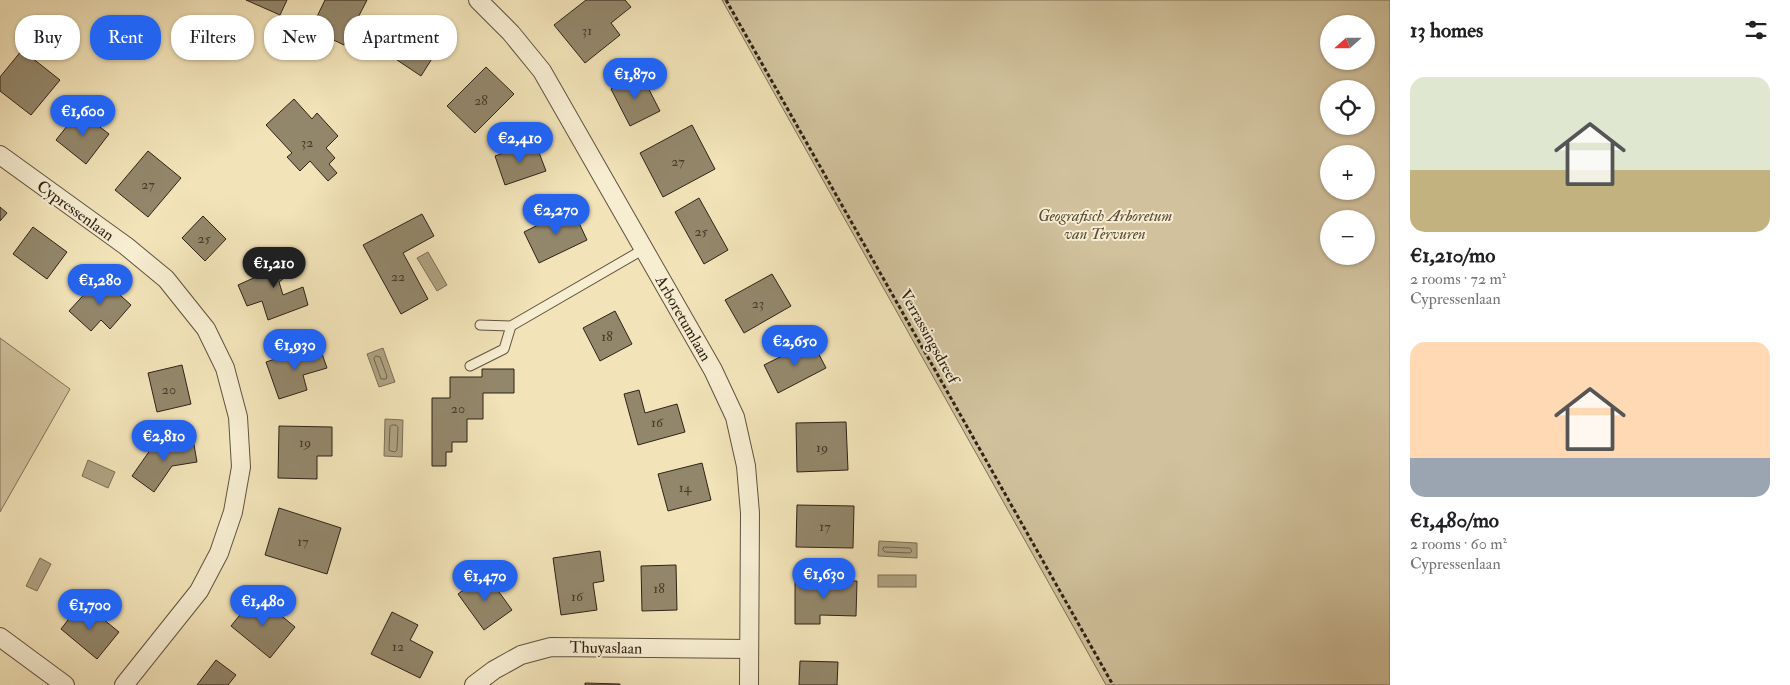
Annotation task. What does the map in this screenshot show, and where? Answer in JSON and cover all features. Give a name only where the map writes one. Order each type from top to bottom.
[{"type":"street","name":"Arboretumlaan","points":[[478,0],[511,33],[542,71],[713,370],[736,417],[746,466],[750,513],[749,685]]},
{"type":"street","name":"Cypressenlaan","points":[[0,155],[126,246],[166,279],[206,329],[225,368],[238,417],[241,467],[233,512],[219,553],[199,591],[124,685]]},
{"type":"street","points":[[0,637],[64,685]]},
{"type":"street","name":"Thuyaslaan","points":[[474,685],[494,670],[521,655],[552,647],[749,649]]},
{"type":"lane","points":[[480,325],[511,326],[644,249]]},
{"type":"lane","points":[[470,366],[504,349],[511,326]]},
{"type":"path","name":"Verrassingsdreef","points":[[726,0],[1113,685]]},
{"type":"green space","name":"Geografisch Arboretum van Tervuren","points":[[722,0],[1390,0],[1390,685],[1106,685]]},
{"type":"green space","points":[[0,338],[70,389],[0,512]]},
{"type":"water","points":[[428,252],[447,285],[437,291],[417,258]]},
{"type":"water","points":[[383,348],[395,382],[379,387],[367,354]]},
{"type":"water","points":[[385,419],[403,420],[402,457],[384,456]]},
{"type":"water","points":[[88,460],[115,472],[108,488],[82,476]]},
{"type":"water","points":[[879,541],[917,543],[917,558],[878,556]]},
{"type":"water","points":[[40,558],[51,564],[37,591],[26,586]]},
{"type":"water","points":[[878,575],[916,575],[916,587],[878,587]]},
{"type":"building","points":[[246,0],[287,0],[280,15]]},
{"type":"building","points":[[325,0],[367,0],[359,15],[344,15],[344,45],[334,40],[334,15],[318,15]]},
{"type":"building","points":[[586,0],[625,0],[631,7],[611,23],[620,35],[585,63],[554,25]]},
{"type":"building","points":[[15,59],[35,60],[60,80],[31,115],[0,91],[0,77]]},
{"type":"building","points":[[397,60],[431,60],[421,76]]},
{"type":"building","points":[[486,67],[514,94],[475,133],[447,106]]},
{"type":"building","points":[[641,74],[660,111],[630,126],[611,89]]},
{"type":"building","points":[[294,99],[312,119],[317,113],[338,136],[326,148],[335,158],[329,164],[337,173],[328,181],[310,161],[300,171],[287,157],[292,153],[266,125]]},
{"type":"building","points":[[79,111],[109,134],[86,164],[56,140]]},
{"type":"building","points":[[692,125],[715,169],[663,197],[640,153]]},
{"type":"building","points":[[535,142],[546,171],[505,185],[495,156]]},
{"type":"building","points":[[148,151],[181,178],[148,217],[115,190]]},
{"type":"building","points":[[699,198],[728,250],[704,264],[675,212]]},
{"type":"building","points":[[0,207],[7,213],[0,221]]},
{"type":"building","points":[[572,208],[587,240],[539,263],[524,232]]},
{"type":"building","points":[[422,214],[434,236],[403,253],[428,299],[401,314],[363,245]]},
{"type":"building","points":[[203,216],[226,239],[205,261],[182,238]]},
{"type":"building","points":[[33,227],[67,252],[47,279],[13,254]]},
{"type":"building","points":[[285,252],[298,267],[279,282],[283,295],[303,287],[308,305],[268,320],[262,301],[247,306],[238,285],[258,276]]},
{"type":"building","points":[[772,274],[791,306],[744,333],[725,300]]},
{"type":"building","points":[[100,277],[131,305],[110,329],[101,320],[91,331],[69,311]]},
{"type":"building","points":[[615,311],[632,344],[600,361],[583,328]]},
{"type":"building","points":[[812,341],[826,368],[778,393],[764,365]]},
{"type":"building","points":[[319,345],[327,368],[303,375],[307,390],[279,399],[266,362]]},
{"type":"building","points":[[182,365],[191,404],[157,412],[148,373]]},
{"type":"building","points":[[482,369],[514,369],[514,393],[483,393],[483,419],[467,419],[467,442],[452,442],[452,452],[446,452],[446,466],[432,466],[432,398],[450,398],[450,377],[482,377]]},
{"type":"building","points":[[639,390],[645,413],[677,404],[685,432],[638,445],[624,394]]},
{"type":"building","points":[[846,422],[848,470],[797,472],[796,423]]},
{"type":"building","points":[[279,426],[332,427],[332,456],[317,456],[317,479],[278,478]]},
{"type":"building","points":[[193,439],[197,462],[172,466],[154,492],[132,476],[153,446]]},
{"type":"building","points":[[702,463],[711,500],[668,511],[658,474]]},
{"type":"building","points":[[797,505],[854,506],[853,548],[796,547]]},
{"type":"building","points":[[279,508],[341,528],[327,574],[265,555]]},
{"type":"building","points":[[600,551],[604,581],[593,583],[597,610],[561,615],[553,558]]},
{"type":"building","points":[[676,565],[677,610],[642,611],[641,566]]},
{"type":"building","points":[[486,574],[512,610],[484,630],[458,594]]},
{"type":"building","points":[[795,580],[857,581],[856,616],[820,615],[820,624],[795,624]]},
{"type":"building","points":[[256,595],[295,627],[270,658],[231,626]]},
{"type":"building","points":[[82,602],[119,632],[97,659],[61,629]]},
{"type":"building","points":[[392,612],[418,625],[410,640],[433,652],[420,678],[371,654]]},
{"type":"building","points":[[216,660],[236,675],[228,685],[197,685]]},
{"type":"building","points":[[800,661],[838,662],[837,685],[799,685]]},
{"type":"building","points":[[585,683],[620,684],[620,685],[585,685]]}]
